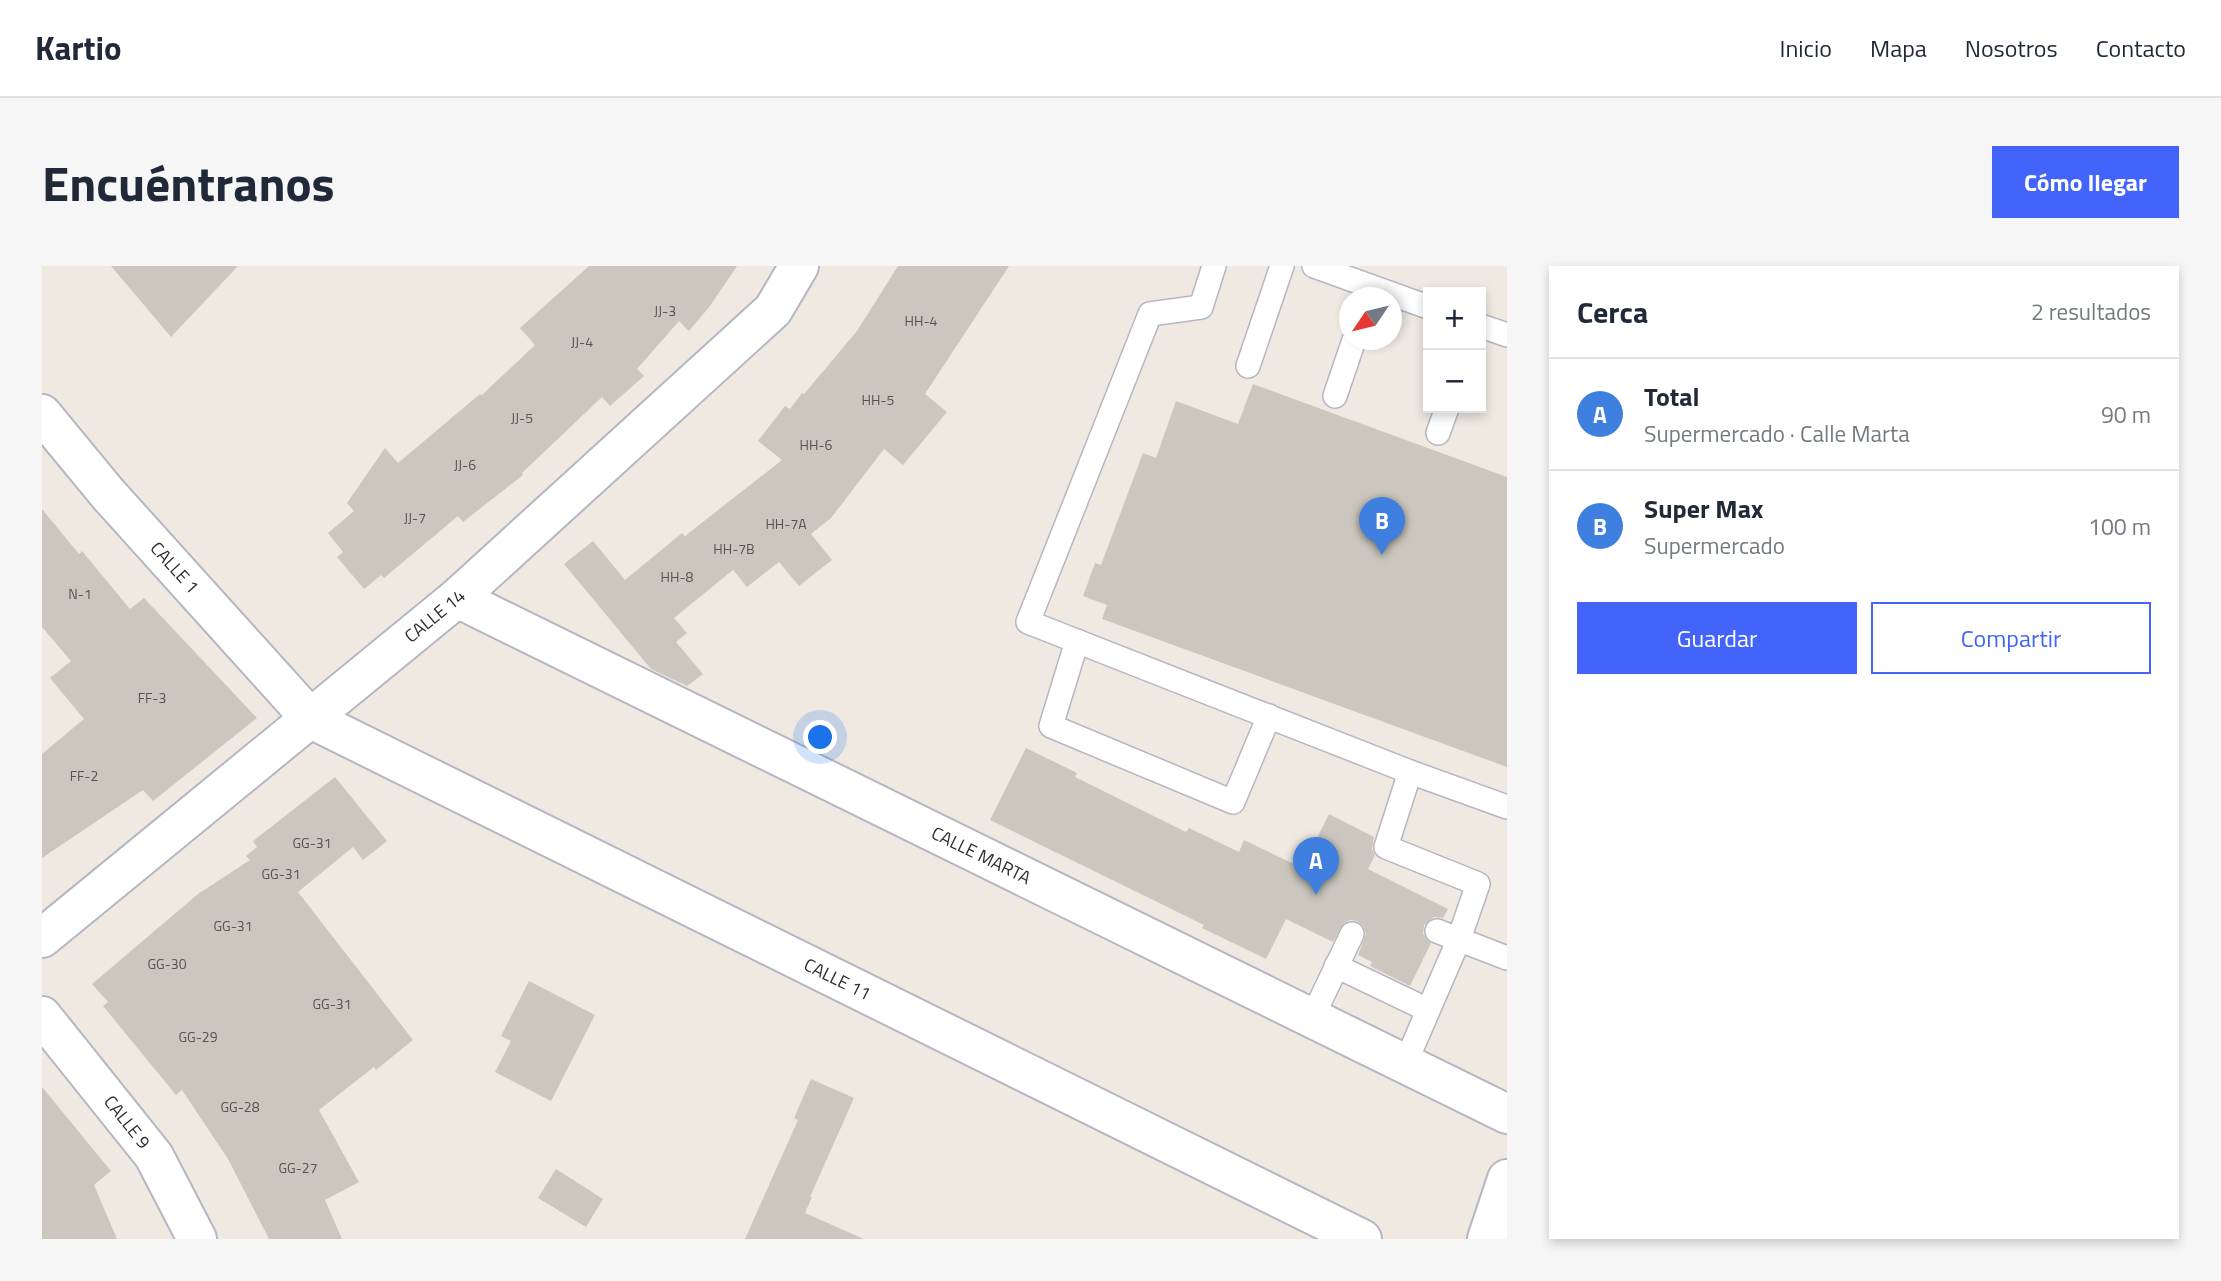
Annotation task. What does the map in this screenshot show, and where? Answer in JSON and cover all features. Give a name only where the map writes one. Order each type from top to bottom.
[{"type":"street","name":"CALLE 14","points":[[42,938],[457,598],[773,310],[799,266]]},
{"type":"street","name":"CALLE 1","points":[[42,414],[108,494],[311,719]]},
{"type":"street","name":"CALLE MARTA","points":[[457,598],[1507,1114]]},
{"type":"street","name":"CALLE 11","points":[[311,719],[1362,1239]]},
{"type":"street","name":"CALLE 9","points":[[42,1016],[154,1156],[197,1239]]},
{"type":"street","points":[[1486,1239],[1507,1178]]},
{"type":"lane","points":[[1214,266],[1201,307],[1150,314],[1028,622],[1410,772],[1507,807]]},
{"type":"lane","points":[[1248,366],[1282,266]]},
{"type":"lane","points":[[1314,266],[1359,287]]},
{"type":"lane","points":[[1402,300],[1423,306]]},
{"type":"lane","points":[[1486,328],[1507,335]]},
{"type":"lane","points":[[1335,396],[1351,350]]},
{"type":"lane","points":[[1438,433],[1445,413]]},
{"type":"lane","points":[[1077,641],[1051,726],[1233,802],[1269,716]]},
{"type":"lane","points":[[1405,1064],[1460,939],[1478,884],[1386,847],[1410,772]]},
{"type":"lane","points":[[1437,931],[1507,958]]},
{"type":"lane","points":[[1312,1018],[1352,934]]},
{"type":"lane","points":[[1336,966],[1428,1010]]},
{"type":"building","points":[[111,266],[238,266],[171,337]]},
{"type":"building","points":[[589,266],[737,266],[689,331],[679,321],[637,369],[644,376],[610,406],[602,397],[522,473],[523,475],[463,522],[458,516],[384,578],[381,575],[364,589],[337,557],[343,552],[328,533],[354,511],[347,503],[385,448],[398,463],[482,395],[535,345],[520,328]]},
{"type":"building","points":[[898,266],[1009,266],[925,394],[947,412],[903,465],[884,449],[831,518],[811,534],[832,560],[799,586],[779,562],[747,587],[733,570],[674,618],[687,633],[676,642],[703,674],[687,686],[651,669],[564,564],[593,541],[625,580],[682,533],[685,536],[782,460],[758,441],[785,406],[790,409],[857,331]]},
{"type":"building","points":[[1253,384],[1507,477],[1507,767],[1102,619],[1107,605],[1083,596],[1095,563],[1101,565],[1143,453],[1156,458],[1176,401],[1238,424]]},
{"type":"building","points":[[42,509],[79,554],[82,551],[130,609],[144,598],[257,718],[153,801],[143,790],[42,858],[42,754],[84,719],[50,678],[71,661],[42,627]]},
{"type":"building","points":[[1026,748],[1077,773],[1075,777],[1186,832],[1189,828],[1239,852],[1244,840],[1302,868],[1329,814],[1374,837],[1372,849],[1375,855],[1368,869],[1448,909],[1443,918],[1434,917],[1424,925],[1423,934],[1431,943],[1410,986],[1370,966],[1372,962],[1358,955],[1366,934],[1357,921],[1344,923],[1333,942],[1286,919],[1266,959],[1202,928],[1204,925],[990,820]]},
{"type":"building","points":[[335,777],[387,841],[363,860],[353,847],[298,892],[413,1040],[319,1110],[359,1182],[325,1200],[342,1239],[269,1239],[228,1159],[182,1090],[176,1095],[103,1006],[108,1002],[92,984],[198,894],[250,860],[246,856],[257,847],[253,841]]},
{"type":"building","points":[[529,981],[595,1015],[551,1101],[495,1072],[511,1041],[501,1036]]},
{"type":"building","points":[[811,1079],[854,1098],[805,1213],[864,1239],[745,1239],[798,1120],[794,1118]]},
{"type":"building","points":[[42,1087],[111,1171],[94,1185],[117,1239],[42,1239]]},
{"type":"building","points":[[556,1169],[603,1199],[586,1227],[538,1198]]},
{"type":"place","name":"Super Max","points":[[1382,555]]},
{"type":"place","name":"Total","points":[[1316,895]]}]
